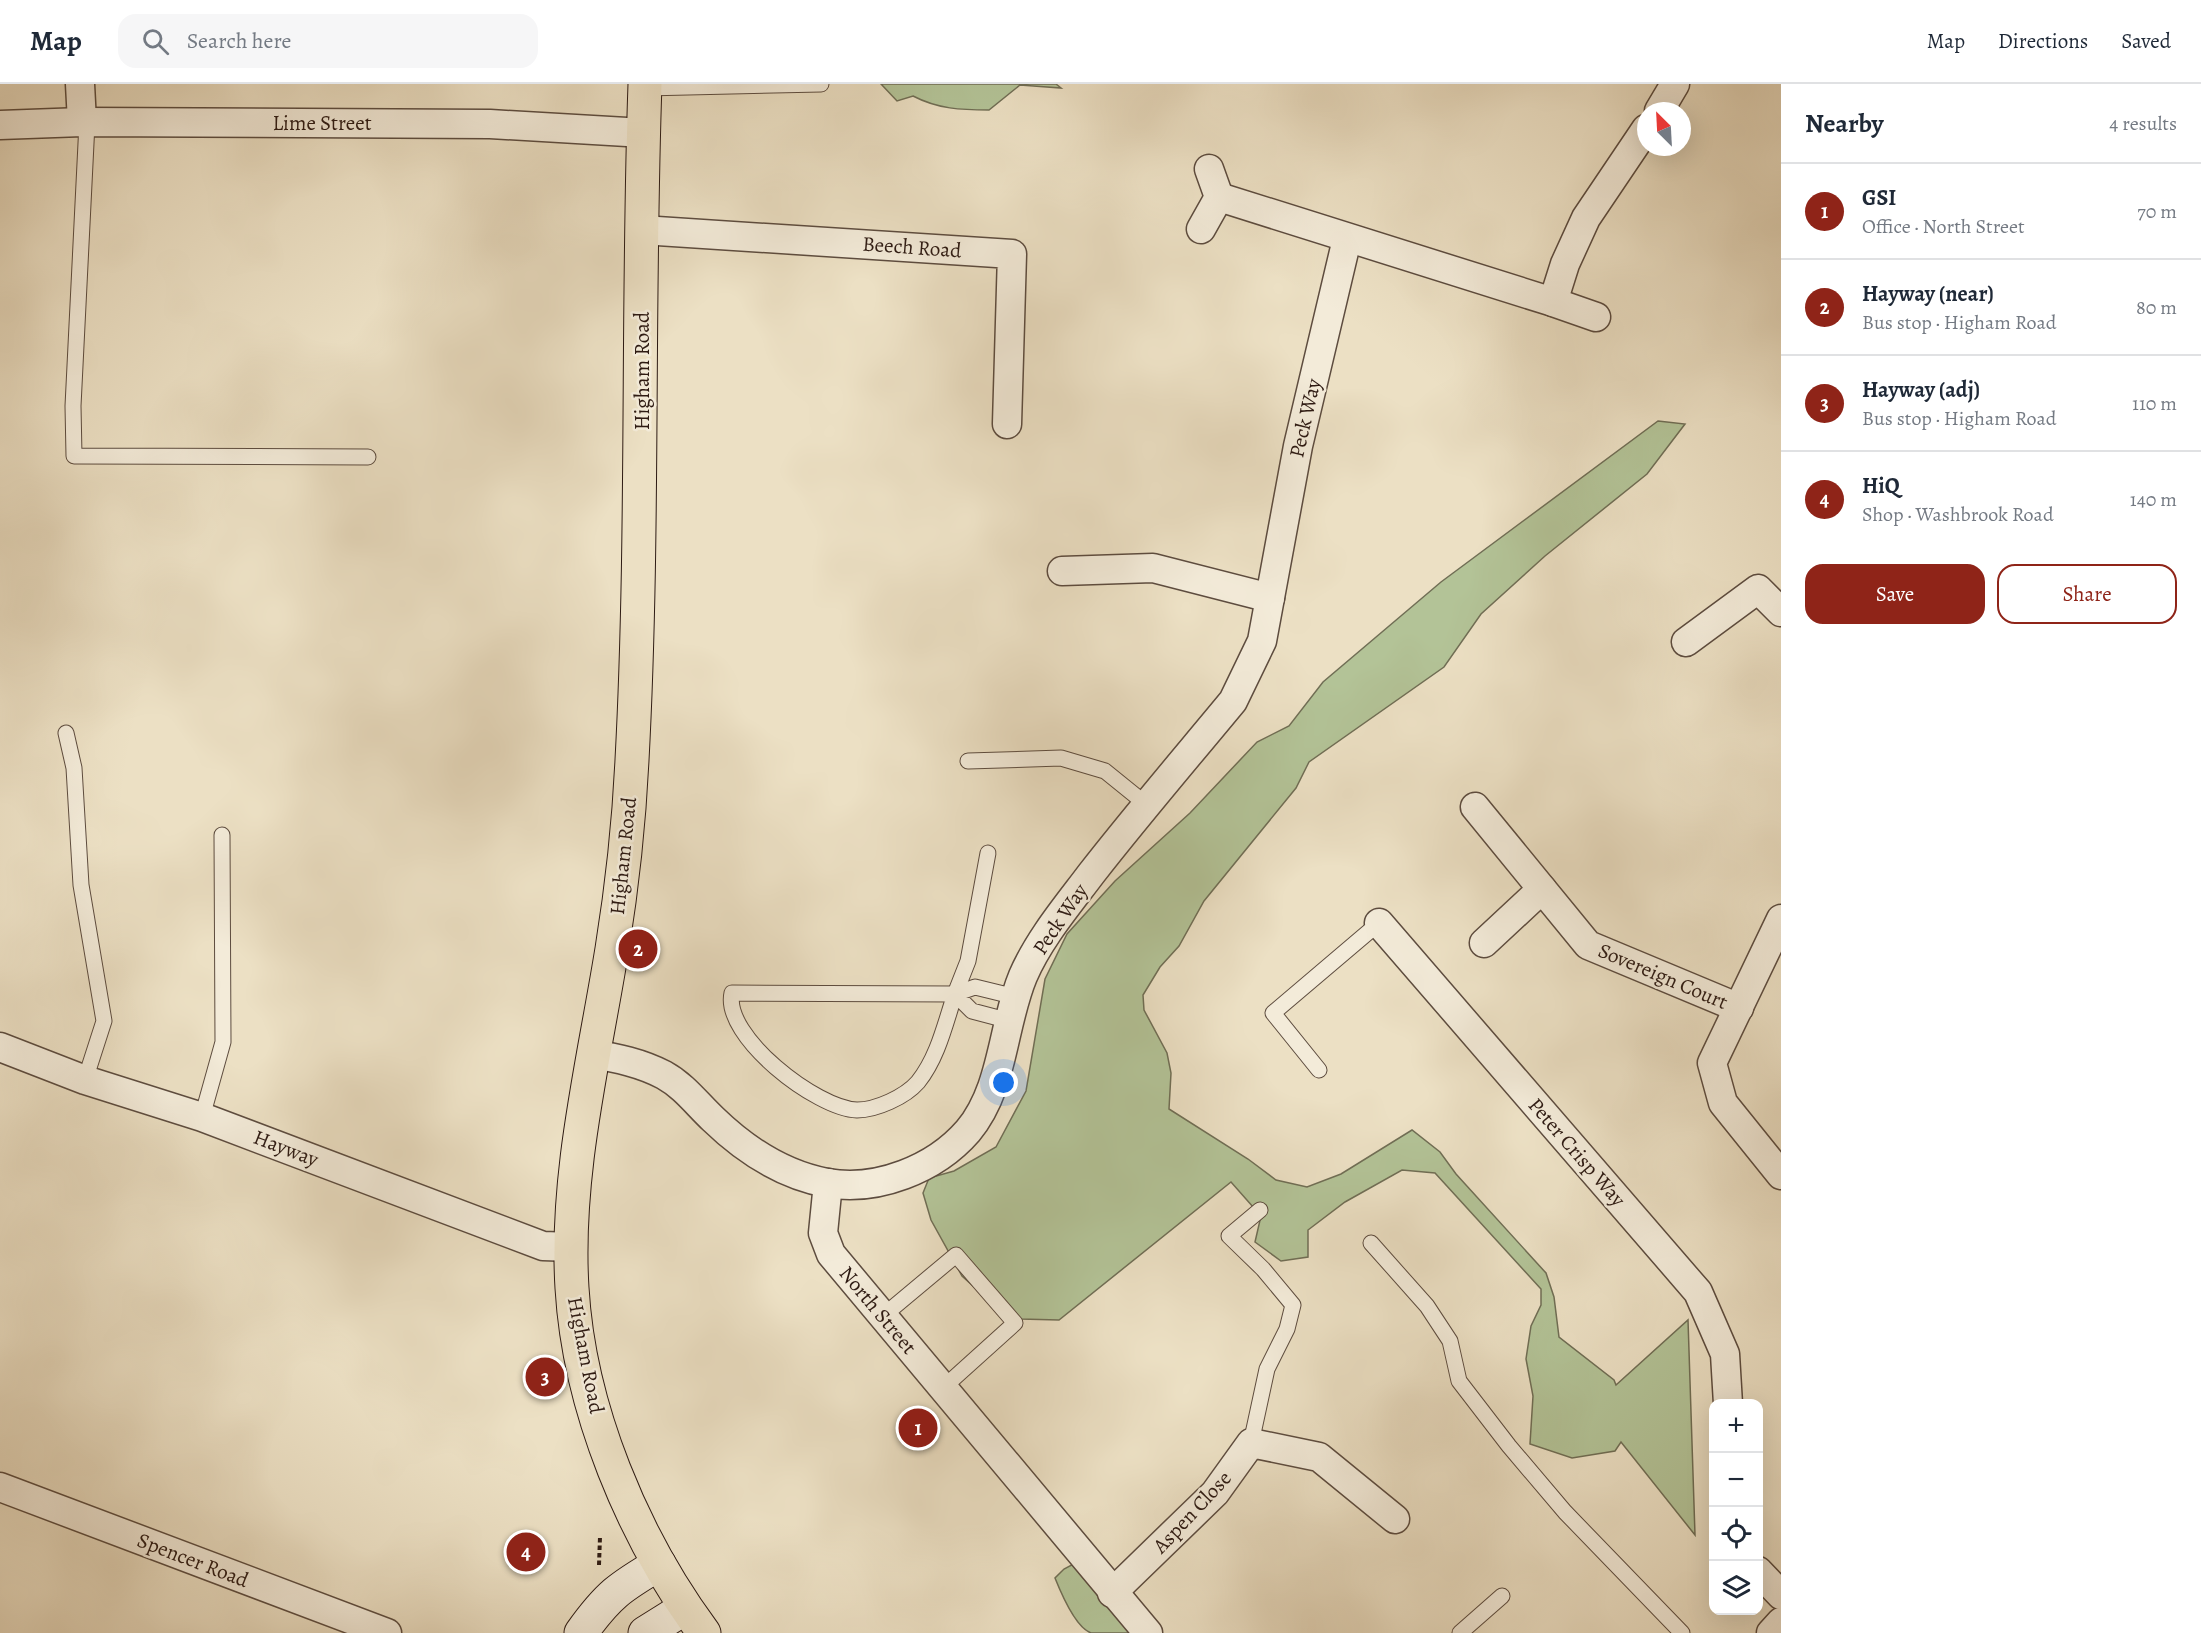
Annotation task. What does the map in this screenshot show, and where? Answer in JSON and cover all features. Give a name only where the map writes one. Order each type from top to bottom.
[{"type":"main road","name":"Higham Road","points":[[645,86],[642,425],[632,764],[626,845],[612,951],[592,1054],[576,1164],[572,1288],[577,1330],[591,1395],[611,1458],[627,1498],[659,1564],[695,1620]]},
{"type":"main road","points":[[581,1633],[607,1598],[622,1586],[659,1564]]},
{"type":"main road","points":[[645,1633],[695,1620]]},
{"type":"street","points":[[80,84],[84,122]]},
{"type":"street","points":[[1664,102],[1675,84]]},
{"type":"street","name":"Lime Street","points":[[0,125],[84,122],[490,124],[644,133]]},
{"type":"street","points":[[1553,302],[1565,264],[1586,218],[1637,142]]},
{"type":"street","points":[[1201,229],[1219,197],[1209,169]]},
{"type":"street","points":[[1219,197],[1596,317]]},
{"type":"street","name":"Beech Road","points":[[642,230],[1012,254],[1007,424]]},
{"type":"street","name":"Peck Way","points":[[828,1183],[868,1184],[915,1171],[953,1146],[983,1112],[991,1092],[1023,976],[1057,918],[1233,701],[1262,641],[1298,446],[1347,239]]},
{"type":"street","points":[[1062,572],[1153,568],[1270,598]]},
{"type":"street","points":[[1686,642],[1758,589],[1781,612]]},
{"type":"street","name":"Sovereign Court","points":[[1475,807],[1588,945],[1739,1008]]},
{"type":"street","points":[[1484,943],[1542,889]]},
{"type":"street","points":[[1781,919],[1712,1063],[1723,1103],[1781,1175]]},
{"type":"street","name":"Peter Crisp Way","points":[[1379,923],[1698,1292],[1725,1354],[1728,1399]]},
{"type":"street","name":"Hayway","points":[[0,1047],[85,1080],[202,1117],[543,1246],[572,1247]]},
{"type":"street","points":[[592,1054],[644,1065],[666,1076],[685,1090],[714,1120],[752,1150],[784,1171],[828,1183]]},
{"type":"street","name":"North Street","points":[[828,1183],[823,1233],[831,1254],[1112,1593],[1148,1633]]},
{"type":"street","points":[[1251,1443],[1319,1457],[1395,1519]]},
{"type":"street","name":"Aspen Close","points":[[1112,1593],[1215,1493],[1251,1443]]},
{"type":"street","name":"Spencer Road","points":[[0,1487],[387,1633]]},
{"type":"street","points":[[1763,1576],[1781,1595]]},
{"type":"street","points":[[1771,1633],[1781,1622]]},
{"type":"lane","points":[[645,86],[821,84]]},
{"type":"lane","points":[[84,122],[73,406],[74,456],[368,457]]},
{"type":"lane","points":[[66,733],[74,768],[81,885],[104,1021],[85,1080]]},
{"type":"lane","points":[[968,761],[1060,758],[1105,771],[1147,805]]},
{"type":"lane","points":[[202,1117],[223,1042],[222,836]]},
{"type":"lane","points":[[988,853],[968,961],[955,994],[932,1061],[916,1084],[887,1103],[857,1110],[826,1102],[758,1051],[738,1023],[730,1003],[732,993],[955,994],[975,987],[1013,1009]]},
{"type":"lane","points":[[1319,1070],[1273,1013],[1379,923]]},
{"type":"lane","points":[[955,994],[972,1011],[1013,1009]]},
{"type":"lane","points":[[1251,1443],[1267,1369],[1287,1329],[1293,1305],[1263,1269],[1229,1236],[1260,1210]]},
{"type":"lane","points":[[1371,1243],[1427,1306],[1449,1341],[1460,1381],[1509,1446],[1565,1512],[1682,1633]]},
{"type":"lane","points":[[883,1316],[956,1255],[1015,1323],[943,1388]]},
{"type":"lane","points":[[1460,1633],[1502,1596]]},
{"type":"path","points":[[594,1574],[599,1564],[600,1537]]},
{"type":"green space","points":[[881,84],[1056,84],[1061,88],[1020,85],[989,110],[979,110],[941,106],[913,96],[897,101]]},
{"type":"green space","points":[[1658,421],[1685,424],[1647,474],[1545,556],[1481,614],[1444,667],[1309,762],[1296,788],[1204,901],[1179,946],[1160,967],[1143,995],[1144,1010],[1167,1053],[1171,1073],[1169,1109],[1248,1159],[1276,1180],[1307,1187],[1341,1174],[1412,1130],[1440,1152],[1456,1174],[1546,1273],[1554,1297],[1559,1337],[1614,1380],[1616,1385],[1688,1320],[1695,1535],[1621,1442],[1615,1451],[1572,1458],[1530,1444],[1533,1396],[1526,1359],[1531,1326],[1541,1305],[1541,1289],[1435,1173],[1402,1170],[1345,1202],[1308,1230],[1308,1257],[1281,1261],[1255,1242],[1261,1216],[1231,1182],[1059,1320],[1020,1319],[995,1306],[962,1276],[931,1220],[923,1193],[929,1178],[954,1171],[996,1147],[1026,1091],[1045,979],[1067,934],[1115,881],[1190,813],[1257,742],[1289,726],[1323,682],[1441,582]]},
{"type":"green space","points":[[1079,1561],[1133,1592],[1158,1628],[1158,1633],[1091,1633],[1085,1630],[1069,1609],[1055,1578],[1064,1569]]},
{"type":"place","name":"Hayway (near)","points":[[638,949]]},
{"type":"place","name":"Hayway (adj)","points":[[545,1377]]},
{"type":"place","name":"GSI","points":[[918,1428]]},
{"type":"place","name":"HiQ","points":[[526,1552]]}]
